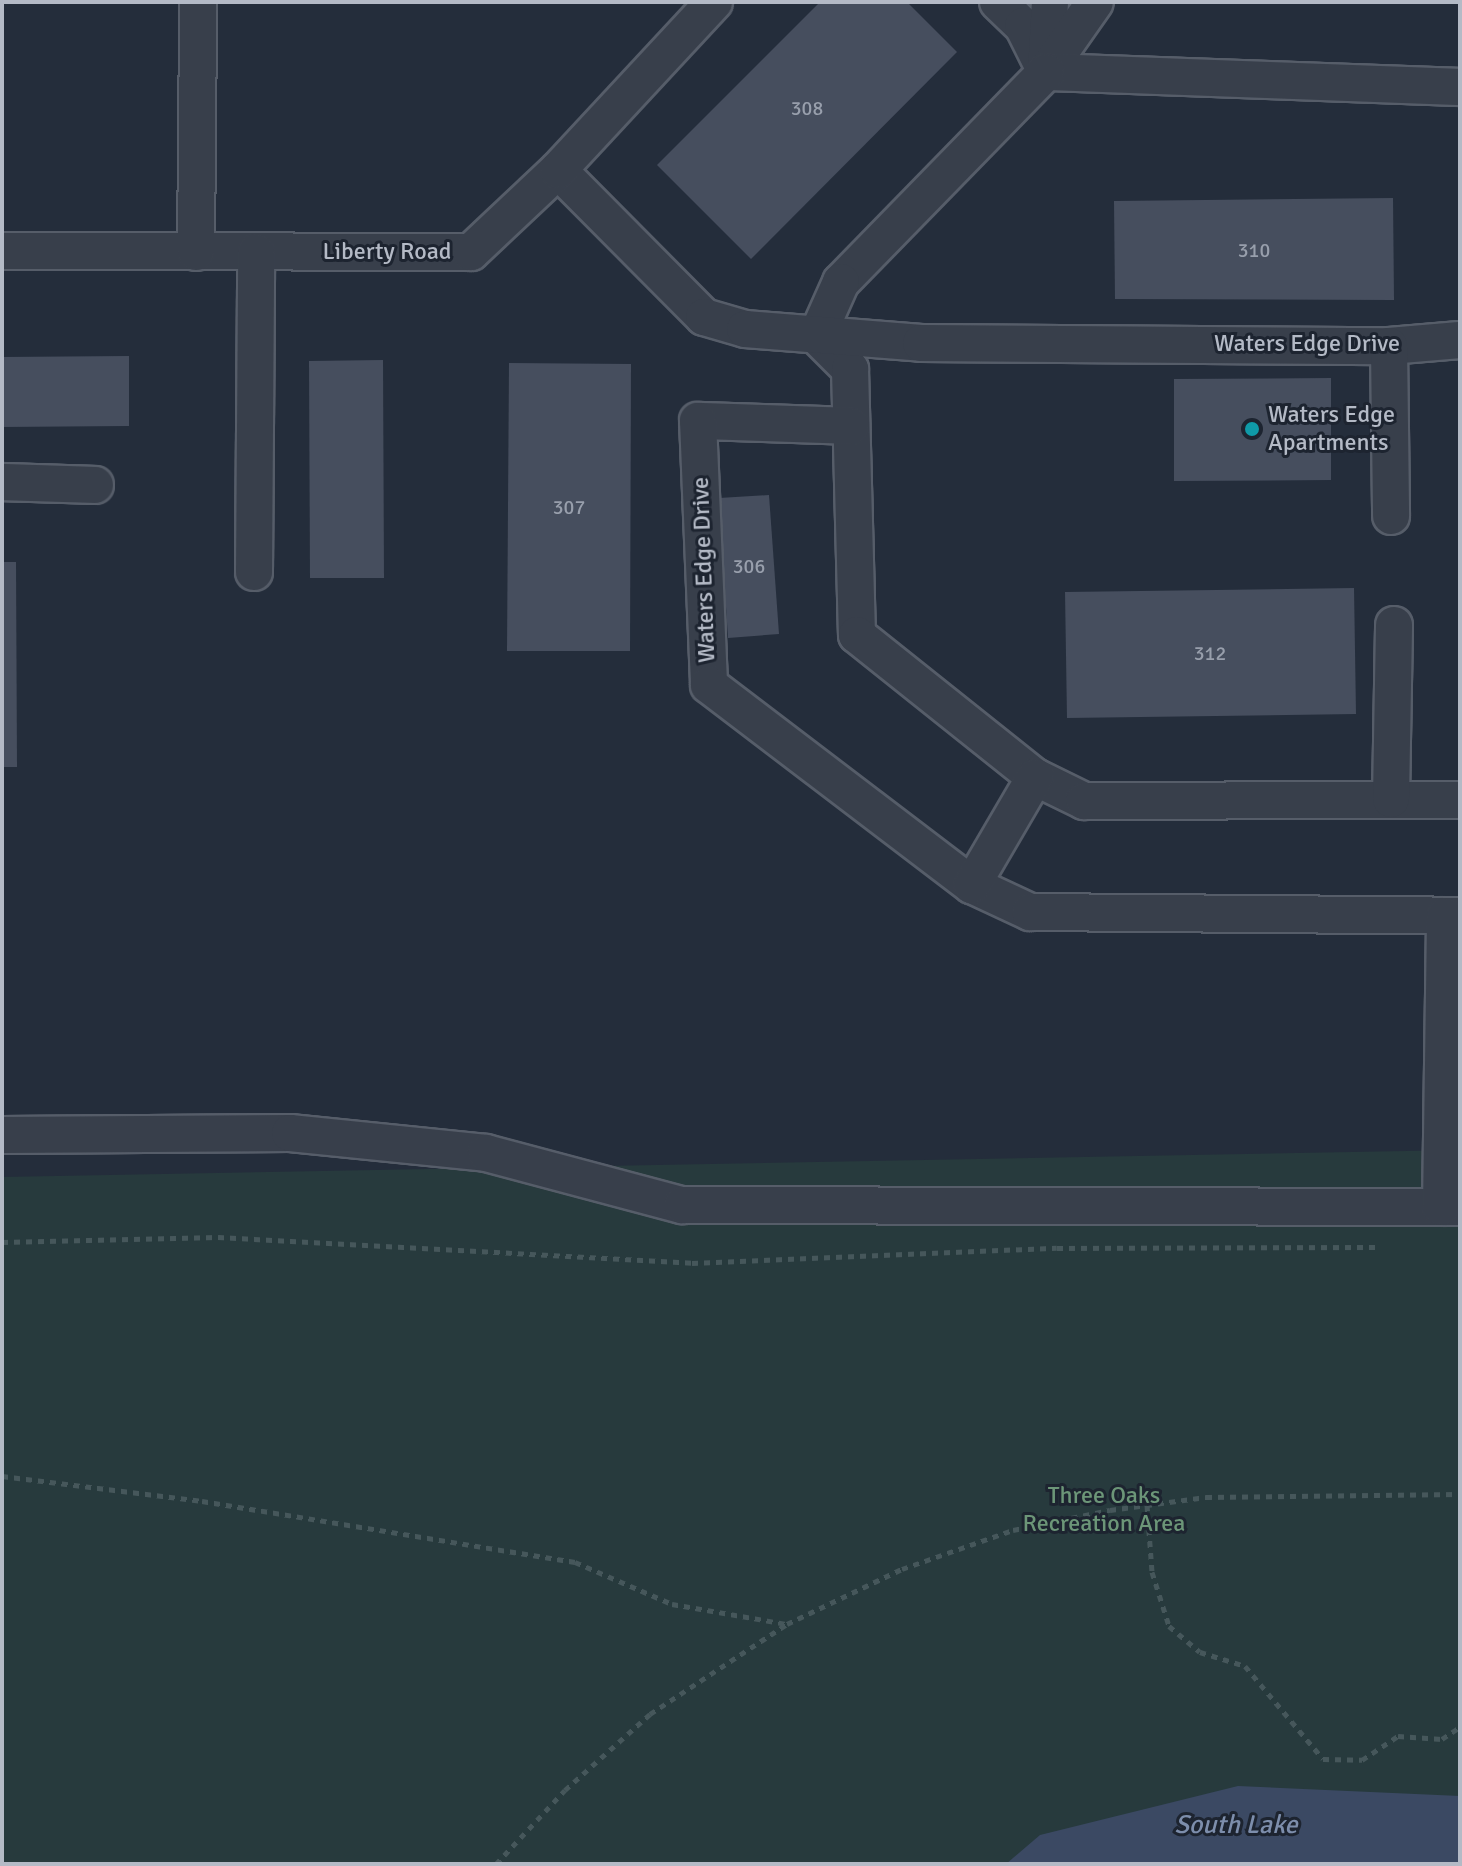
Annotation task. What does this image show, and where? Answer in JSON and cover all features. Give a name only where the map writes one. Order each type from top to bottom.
[{"type":"street","points":[[196,252],[198,2]]},
{"type":"street","name":"Liberty Road","points":[[2,251],[471,252],[558,170],[714,2]]},
{"type":"street","points":[[998,2],[1023,26],[1046,72]]},
{"type":"street","points":[[1046,72],[1050,2]]},
{"type":"street","points":[[1095,2],[1046,72],[841,282],[817,336],[850,369],[857,635],[1035,777],[1084,801],[1460,800]]},
{"type":"street","points":[[1046,72],[1460,87]]},
{"type":"street","name":"Waters Edge Drive","points":[[558,170],[704,317],[745,329],[921,343],[1389,346],[1460,340]]},
{"type":"street","points":[[254,572],[256,252]]},
{"type":"street","points":[[1389,346],[1391,516]]},
{"type":"street","name":"Waters Edge Drive","points":[[851,426],[698,421],[709,685],[972,885],[1030,912],[1452,916]]},
{"type":"street","points":[[2,482],[95,485]]},
{"type":"street","points":[[1391,799],[1394,625]]},
{"type":"street","points":[[972,885],[1035,777]]},
{"type":"street","points":[[2,1135],[290,1133],[486,1153],[682,1205],[1451,1207],[1452,916]]},
{"type":"path","points":[[2,1242],[218,1237],[692,1263],[1057,1248],[1382,1247]]},
{"type":"path","points":[[2,1476],[202,1501],[575,1562],[672,1604],[787,1624]]},
{"type":"path","points":[[496,1864],[565,1790],[650,1714],[787,1624],[902,1569],[1013,1530],[1206,1497],[1460,1494]]},
{"type":"path","points":[[1147,1505],[1152,1572],[1169,1626],[1200,1652],[1245,1666],[1323,1759],[1362,1760],[1398,1736],[1442,1739],[1460,1727]]},
{"type":"green space","name":"Three Oaks Recreation Area","points":[[1460,1150],[1460,1864],[2,1864],[2,1177]]},
{"type":"water","name":"South Lake","points":[[1238,1786],[1460,1796],[1460,1864],[1006,1864],[1040,1835]]},
{"type":"building","points":[[820,2],[907,2],[957,52],[751,259],[657,165]]},
{"type":"building","points":[[1393,198],[1394,300],[1115,299],[1114,201]]},
{"type":"building","points":[[129,356],[129,426],[2,427],[2,357]]},
{"type":"building","points":[[383,360],[384,578],[310,578],[309,361]]},
{"type":"building","points":[[509,363],[631,364],[630,651],[507,651]]},
{"type":"building","name":"Waters Edge Apartments","points":[[1331,378],[1331,480],[1174,481],[1174,379]]},
{"type":"building","points":[[769,495],[779,634],[728,638],[719,498]]},
{"type":"building","points":[[2,562],[16,562],[17,767],[2,767]]},
{"type":"building","points":[[1354,588],[1356,714],[1067,718],[1065,592]]},
{"type":"place","name":"Waters Edge Apartments","points":[[1252,429]]}]
